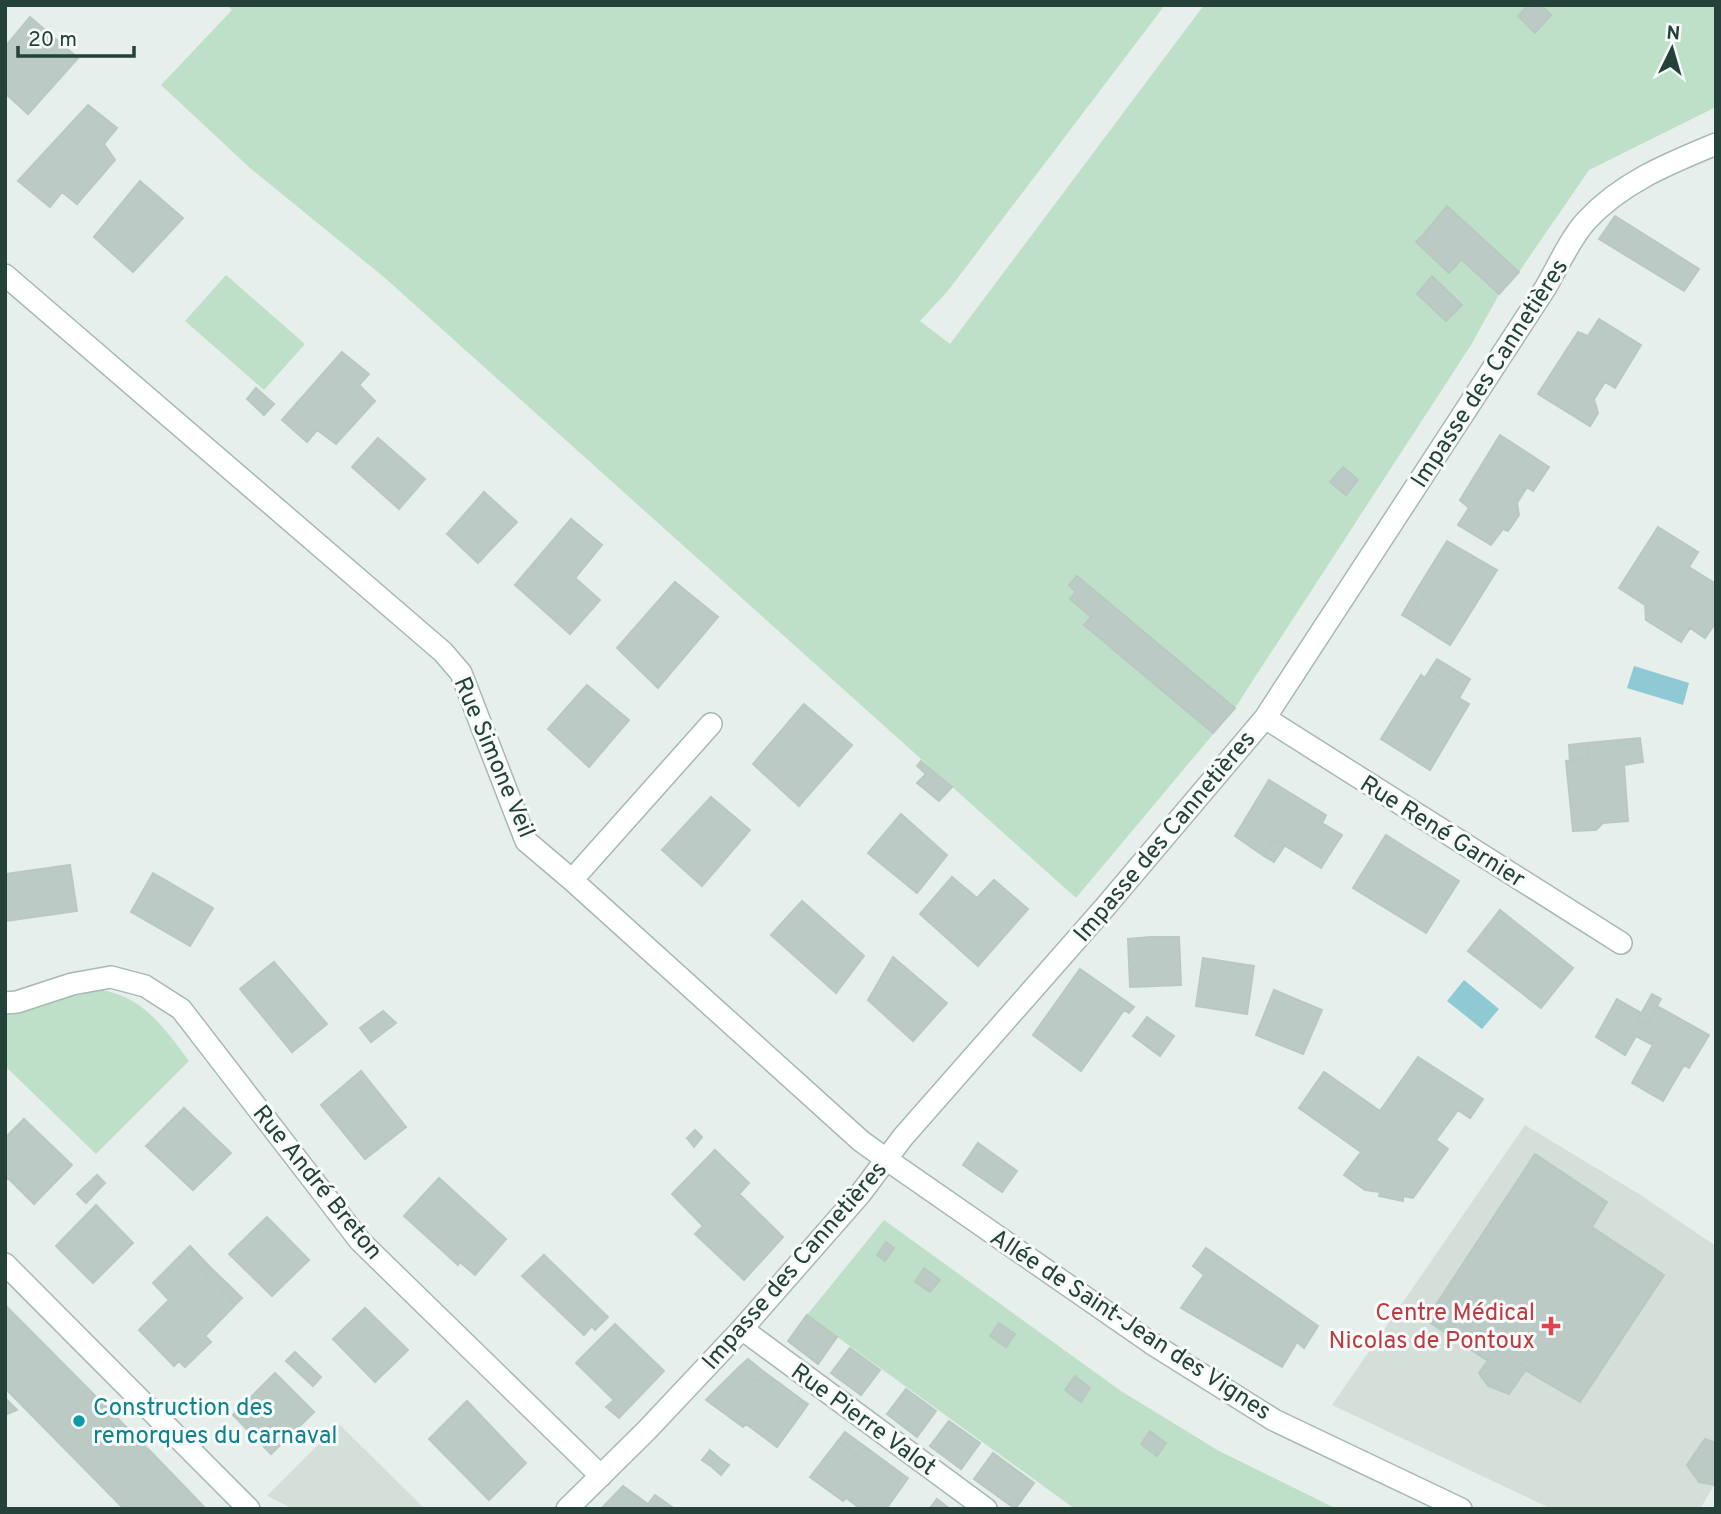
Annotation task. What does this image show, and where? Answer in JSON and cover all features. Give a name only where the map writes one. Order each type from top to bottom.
[{"type":"street","name":"Impasse des Cannetières","points":[[567,1509],[647,1430],[742,1329],[861,1193],[902,1137],[1106,906],[1265,718],[1546,287],[1584,223],[1618,191],[1665,165],[1716,144]]},
{"type":"street","name":"Rue Simone Veil","points":[[5,275],[443,652],[461,673],[526,841],[861,1141],[886,1159]]},
{"type":"street","name":"Rue René Garnier","points":[[1265,718],[1621,943]]},
{"type":"street","points":[[572,880],[711,724]]},
{"type":"street","name":"Rue André Breton","points":[[5,1003],[17,1002],[72,984],[111,977],[145,986],[181,1009],[360,1241],[601,1476]]},
{"type":"street","name":"Allée de Saint-Jean des Vignes","points":[[886,1159],[1150,1343],[1274,1420],[1461,1509]]},
{"type":"street","points":[[5,1264],[249,1509]]},
{"type":"street","name":"Rue Pierre Valot","points":[[742,1329],[986,1509]]},
{"type":"shaded area","name":"Centre Médical Nicolas de Pontoux","points":[[1525,1125],[1639,1194],[1716,1246],[1716,1482],[1700,1509],[1552,1509],[1332,1405]]},
{"type":"shaded area","points":[[339,1424],[425,1509],[293,1509],[267,1496]]},
{"type":"green space","points":[[227,5],[1165,5],[947,292],[920,321],[950,344],[1204,5],[1716,5],[1716,107],[1589,170],[1519,272],[1501,291],[1471,345],[1235,708],[1076,898],[385,278],[250,168],[161,85],[232,10]]},
{"type":"green space","points":[[226,275],[305,344],[264,390],[185,321]]},
{"type":"green space","points":[[86,988],[121,995],[134,1002],[157,1021],[189,1061],[96,1154],[5,1066],[5,1014],[51,993]]},
{"type":"green space","points":[[884,1220],[1121,1391],[1219,1451],[1337,1509],[1075,1509],[807,1315]]},
{"type":"water","points":[[1634,666],[1689,683],[1683,705],[1627,688]]},
{"type":"water","points":[[1464,980],[1499,1009],[1482,1029],[1447,1001]]},
{"type":"building","points":[[1528,5],[1541,5],[1551,15],[1535,33],[1518,16]]},
{"type":"building","points":[[30,17],[78,58],[28,114],[5,93],[5,47]]},
{"type":"building","points":[[88,105],[117,128],[104,144],[115,160],[77,204],[62,192],[50,207],[18,181]]},
{"type":"building","points":[[140,181],[183,218],[133,272],[94,237]]},
{"type":"building","points":[[1447,206],[1519,272],[1499,294],[1461,259],[1456,266],[1423,235]]},
{"type":"building","points":[[1615,216],[1699,269],[1684,291],[1599,239]]},
{"type":"building","points":[[1423,235],[1456,266],[1449,273],[1416,242]]},
{"type":"building","points":[[1432,276],[1462,305],[1446,321],[1417,294]]},
{"type":"building","points":[[1599,319],[1641,345],[1615,388],[1605,382],[1594,399],[1598,413],[1590,426],[1538,394],[1578,332],[1588,336]]},
{"type":"building","points":[[342,352],[369,374],[359,385],[375,401],[336,444],[317,430],[307,442],[282,420]]},
{"type":"building","points":[[256,388],[274,404],[264,415],[247,399]]},
{"type":"building","points":[[1500,435],[1549,467],[1533,491],[1527,487],[1517,503],[1519,515],[1508,531],[1503,529],[1491,545],[1458,525],[1469,508],[1460,500]]},
{"type":"building","points":[[378,438],[425,479],[399,509],[352,467]]},
{"type":"building","points":[[1343,467],[1358,480],[1346,495],[1330,482]]},
{"type":"building","points":[[484,492],[517,522],[478,563],[447,534]]},
{"type":"building","points":[[571,519],[602,545],[575,578],[600,600],[570,634],[515,585]]},
{"type":"building","points":[[1658,527],[1698,552],[1689,567],[1716,584],[1716,622],[1705,638],[1690,628],[1681,642],[1646,620],[1645,605],[1619,588]]},
{"type":"building","points":[[1447,541],[1497,570],[1450,645],[1409,619],[1425,593],[1418,588]]},
{"type":"building","points":[[1077,576],[1235,708],[1213,733],[1084,625],[1091,617],[1070,599],[1076,592],[1069,585]]},
{"type":"building","points":[[675,582],[718,617],[658,688],[617,648]]},
{"type":"building","points":[[1418,588],[1425,593],[1409,619],[1402,615]]},
{"type":"building","points":[[1437,659],[1470,679],[1463,691],[1430,670]]},
{"type":"building","points":[[1430,670],[1463,691],[1459,698],[1469,704],[1430,770],[1381,739],[1421,675],[1425,678]]},
{"type":"building","points":[[587,685],[629,720],[589,767],[548,729]]},
{"type":"building","points":[[804,704],[852,745],[799,806],[753,764]]},
{"type":"building","points":[[1640,738],[1643,762],[1624,765],[1628,821],[1603,823],[1596,830],[1573,831],[1566,761],[1588,759],[1587,743]]},
{"type":"building","points":[[1587,743],[1588,759],[1570,761],[1569,745]]},
{"type":"building","points":[[921,761],[952,787],[939,801],[917,783],[926,774],[917,766]]},
{"type":"building","points":[[1269,780],[1326,815],[1322,823],[1342,835],[1321,868],[1274,839],[1264,856],[1235,836]]},
{"type":"building","points":[[711,797],[750,830],[702,886],[662,850]]},
{"type":"building","points":[[901,814],[947,855],[917,893],[868,853]]},
{"type":"building","points":[[1386,835],[1459,881],[1426,933],[1353,888]]},
{"type":"building","points":[[1274,839],[1285,845],[1274,862],[1264,856]]},
{"type":"building","points":[[70,865],[77,911],[5,921],[5,874]]},
{"type":"building","points":[[153,873],[213,908],[190,946],[131,912]]},
{"type":"building","points":[[952,877],[977,898],[994,880],[1028,909],[978,966],[920,914]]},
{"type":"building","points":[[802,901],[864,956],[836,993],[771,935]]},
{"type":"building","points":[[1500,910],[1573,968],[1541,1008],[1468,951]]},
{"type":"building","points":[[1179,937],[1181,985],[1130,987],[1128,939]]},
{"type":"building","points":[[893,957],[947,1003],[913,1041],[868,1000]]},
{"type":"building","points":[[1203,958],[1254,966],[1247,1014],[1196,1006]]},
{"type":"building","points":[[274,962],[327,1024],[292,1052],[240,989]]},
{"type":"building","points":[[1080,969],[1134,1007],[1129,1013],[1124,1010],[1081,1071],[1033,1035]]},
{"type":"building","points":[[1274,990],[1322,1010],[1303,1054],[1256,1035]]},
{"type":"building","points":[[1652,994],[1661,999],[1646,1025],[1637,1021]]},
{"type":"building","points":[[1617,999],[1641,1013],[1637,1021],[1646,1025],[1657,1006],[1709,1035],[1689,1068],[1684,1065],[1663,1101],[1632,1083],[1653,1045],[1636,1036],[1625,1055],[1596,1037]]},
{"type":"building","points":[[383,1011],[396,1023],[371,1042],[360,1028]]},
{"type":"building","points":[[1147,1017],[1174,1036],[1160,1056],[1133,1036]]},
{"type":"building","points":[[1418,1057],[1483,1099],[1470,1118],[1458,1110],[1436,1140],[1448,1149],[1413,1198],[1403,1196],[1403,1201],[1379,1196],[1380,1192],[1365,1190],[1344,1175],[1361,1152],[1299,1108],[1324,1072],[1380,1111]]},
{"type":"building","points":[[361,1071],[406,1127],[365,1159],[321,1105]]},
{"type":"building","points":[[184,1108],[231,1153],[193,1190],[146,1146]]},
{"type":"building","points":[[24,1119],[72,1165],[34,1204],[8,1178],[5,1181],[5,1138]]},
{"type":"building","points":[[695,1130],[702,1137],[694,1147],[687,1138]]},
{"type":"building","points":[[978,1143],[1017,1171],[1002,1192],[963,1165]]},
{"type":"building","points":[[715,1150],[749,1183],[739,1194],[783,1237],[744,1280],[695,1234],[703,1226],[672,1194]]},
{"type":"building","points":[[1535,1154],[1607,1202],[1592,1227],[1664,1275],[1580,1402],[1525,1370],[1527,1368],[1497,1348],[1488,1361],[1426,1320]]},
{"type":"building","points":[[97,1175],[105,1183],[86,1203],[77,1194]]},
{"type":"building","points":[[439,1178],[506,1239],[475,1275],[460,1262],[458,1265],[404,1216]]},
{"type":"building","points":[[96,1205],[133,1243],[93,1283],[56,1246]]},
{"type":"building","points":[[267,1217],[309,1260],[272,1296],[229,1254]]},
{"type":"building","points":[[886,1242],[894,1248],[885,1261],[877,1255]]},
{"type":"building","points":[[190,1246],[207,1264],[201,1269],[236,1304],[205,1336],[211,1342],[185,1367],[179,1361],[174,1366],[139,1330],[169,1300],[153,1283]]},
{"type":"building","points":[[1206,1248],[1318,1326],[1304,1348],[1297,1342],[1282,1367],[1181,1308],[1204,1275],[1193,1266]]},
{"type":"building","points":[[544,1255],[608,1317],[595,1330],[592,1326],[584,1335],[522,1276]]},
{"type":"building","points":[[207,1264],[242,1298],[236,1304],[202,1270]]},
{"type":"building","points":[[924,1268],[940,1280],[930,1292],[915,1282]]},
{"type":"building","name":"Construction des remorques du carnaval","points":[[5,1305],[206,1509],[124,1509],[5,1388]]},
{"type":"building","points":[[365,1308],[408,1350],[375,1382],[333,1339]]},
{"type":"building","points":[[807,1315],[837,1337],[818,1364],[788,1341]]},
{"type":"building","points":[[999,1323],[1015,1334],[1006,1347],[990,1336]]},
{"type":"building","points":[[615,1324],[664,1371],[619,1418],[606,1407],[614,1400],[576,1363]]},
{"type":"building","points":[[850,1348],[880,1370],[861,1395],[831,1373]]},
{"type":"building","points":[[1497,1348],[1527,1368],[1509,1394],[1488,1386],[1479,1373]]},
{"type":"building","points":[[295,1352],[321,1377],[313,1386],[286,1361]]},
{"type":"building","points":[[748,1359],[764,1372],[757,1382],[738,1368]]},
{"type":"building","points":[[738,1368],[757,1382],[764,1372],[802,1400],[794,1410],[801,1414],[777,1447],[706,1400]]},
{"type":"building","points":[[275,1373],[314,1412],[271,1454],[233,1415]]},
{"type":"building","points":[[1075,1376],[1090,1388],[1081,1402],[1065,1390]]},
{"type":"building","points":[[906,1389],[936,1411],[917,1437],[887,1414]]},
{"type":"building","points":[[5,1398],[17,1410],[5,1415]]},
{"type":"building","points":[[802,1400],[808,1404],[801,1414],[794,1410]]},
{"type":"building","points":[[467,1401],[526,1463],[489,1500],[429,1439]]},
{"type":"building","points":[[949,1421],[980,1443],[961,1469],[930,1446]]},
{"type":"building","points":[[1150,1431],[1166,1443],[1157,1456],[1141,1444]]},
{"type":"building","points":[[845,1432],[864,1446],[857,1455],[838,1441]]},
{"type":"building","points":[[1705,1439],[1716,1443],[1716,1485],[1699,1482],[1687,1465]]},
{"type":"building","points":[[838,1441],[857,1455],[864,1446],[902,1474],[895,1483],[901,1488],[886,1509],[861,1509],[846,1498],[843,1501],[810,1477]]},
{"type":"building","points":[[710,1450],[719,1458],[712,1467],[702,1460]]},
{"type":"building","points":[[993,1453],[1034,1483],[1021,1501],[1015,1496],[1010,1505],[974,1479]]},
{"type":"building","points":[[719,1458],[729,1465],[721,1475],[712,1467]]},
{"type":"building","points":[[902,1474],[908,1478],[901,1488],[895,1483]]},
{"type":"building","points":[[623,1486],[648,1504],[654,1509],[601,1509]]},
{"type":"building","points":[[655,1495],[672,1507],[671,1509],[654,1509],[648,1504]]},
{"type":"building","points":[[1015,1496],[1021,1501],[1015,1509],[1010,1505]]},
{"type":"building","points":[[937,1499],[950,1509],[930,1508]]},
{"type":"place","name":"Centre Médical Nicolas de Pontoux","points":[[1551,1326]]},
{"type":"place","name":"Construction des remorques du carnaval","points":[[79,1421]]}]
